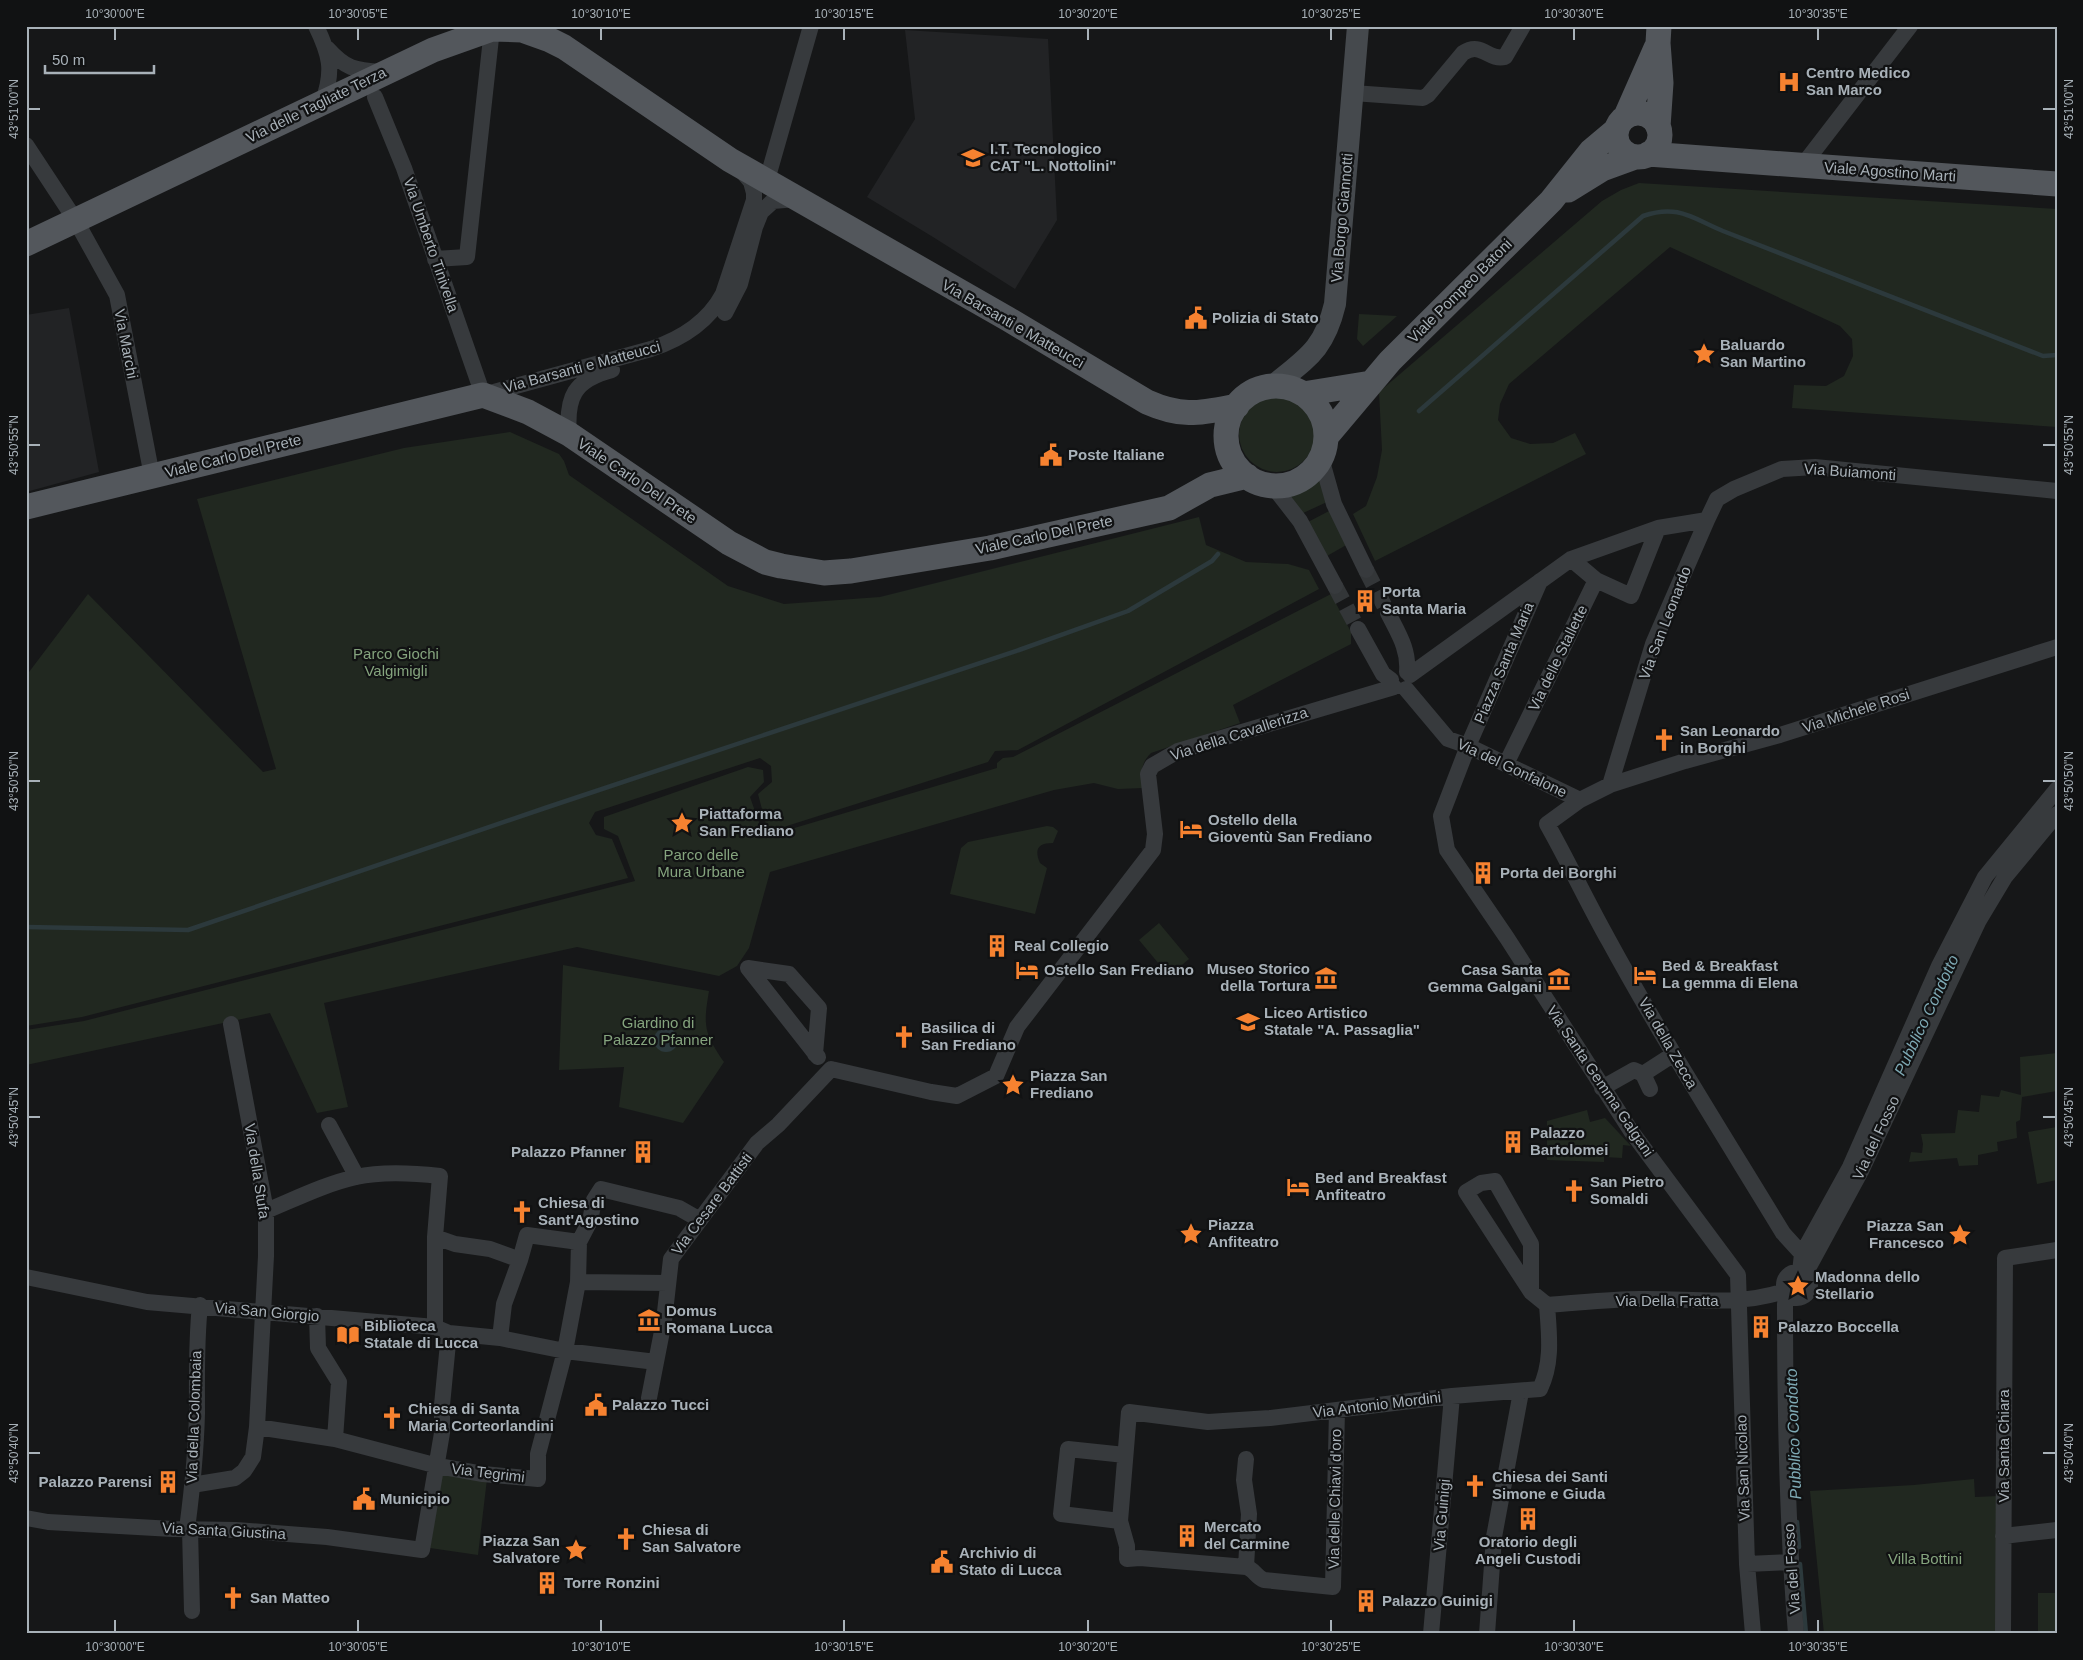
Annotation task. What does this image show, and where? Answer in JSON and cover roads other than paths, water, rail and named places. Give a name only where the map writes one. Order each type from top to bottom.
[{"type":"main road","name":"Via delle Tagliate Terza","points":[[26,244],[433,50],[492,29],[522,30],[541,36],[564,48]]},
{"type":"main road","points":[[1659,35],[1661,83],[1658,144],[1642,156],[1628,155],[1620,148],[1616,138],[1659,35]]},
{"type":"main road","name":"Via Barsanti e Matteucci","points":[[564,48],[730,160],[1147,402],[1170,411],[1190,414],[1236,406]]},
{"type":"main road","points":[[1621,123],[1636,113],[1646,114],[1654,120],[1659,129]]},
{"type":"main road","name":"Viale Pompeo Batoni","points":[[1324,448],[1371,383],[1429,320],[1551,201],[1591,151],[1621,123]]},
{"type":"main road","name":"Viale Agostino Marti","points":[[1659,129],[1679,142],[1724,160]]},
{"type":"main road","name":"Viale Agostino Marti","points":[[1642,156],[1803,165],[2057,184]]},
{"type":"main road","name":"Viale Pompeo Batoni","points":[[1551,201],[1602,169],[1642,156]]},
{"type":"main road","points":[[1303,394],[1371,383]]},
{"type":"main road","points":[[1273,386],[1289,388],[1303,394],[1320,411],[1325,423],[1324,448],[1311,471],[1300,479],[1288,484],[1272,485],[1259,482],[1247,476],[1236,465],[1228,446],[1228,425],[1236,406],[1252,392],[1273,386]]},
{"type":"main road","name":"Viale Carlo Del Prete","points":[[26,507],[483,395],[528,412],[569,434],[729,544],[781,566],[824,572],[851,571],[990,548],[1169,508],[1210,485],[1247,476]]},
{"type":"street","points":[[316,26],[327,48],[338,61],[351,68],[385,72]]},
{"type":"street","points":[[433,50],[458,26]]},
{"type":"street","points":[[549,26],[564,48]]},
{"type":"street","points":[[767,180],[811,26]]},
{"type":"street","name":"Via Borgo Giannotti","points":[[1273,386],[1311,354],[1330,323],[1336,300],[1358,26]]},
{"type":"street","points":[[1352,93],[1423,98],[1432,91],[1462,53],[1469,49],[1481,50],[1498,58],[1505,57],[1523,26]]},
{"type":"street","points":[[1803,165],[1910,26]]},
{"type":"street","points":[[435,259],[467,257],[492,29]]},
{"type":"street","points":[[323,101],[331,76],[327,48]]},
{"type":"street","name":"Via Umberto Tinivella","points":[[375,97],[404,168],[483,395]]},
{"type":"street","name":"Via Marchi","points":[[26,144],[76,221],[117,295],[152,476]]},
{"type":"street","name":"Via Barsanti e Matteucci","points":[[483,395],[665,345],[691,331],[709,315],[724,294],[754,200],[751,182],[730,160]]},
{"type":"street","name":"Via Barsanti e Matteucci","points":[[569,434],[568,410],[570,401],[576,390],[585,380],[599,374],[668,355],[695,340],[713,326],[724,314],[740,284],[755,227],[761,212],[773,201],[798,199]]},
{"type":"street","points":[[1324,448],[1334,504],[1366,570]]},
{"type":"street","name":"Via Buiamonti","points":[[1707,520],[1716,499],[1734,489],[1782,469],[1809,466],[2057,492]]},
{"type":"street","points":[[1272,485],[1300,521],[1335,586]]},
{"type":"street","points":[[1546,576],[1571,559],[1658,528],[1707,520]]},
{"type":"street","name":"Via San Leonardo","points":[[1610,785],[1653,644],[1707,520]]},
{"type":"street","points":[[1571,559],[1596,580],[1631,596],[1658,528]]},
{"type":"street","name":"Piazza Santa Maria","points":[[1402,680],[1546,576]]},
{"type":"street","name":"Piazza Santa Maria","points":[[1469,886],[1447,850],[1441,816],[1468,746],[1546,576]]},
{"type":"street","name":"Via delle Stallette","points":[[1506,764],[1596,580]]},
{"type":"street","points":[[1358,629],[1383,674],[1402,680],[1408,659],[1405,646],[1388,613]]},
{"type":"street","name":"Via Michele Rosi","points":[[1547,824],[1580,800],[1610,785],[1685,761],[1780,735],[2057,647]]},
{"type":"street","name":"Via del Gonfalone","points":[[1402,680],[1448,738],[1580,800]]},
{"type":"street","name":"Via della Cavallerizza","points":[[831,1069],[931,1092],[957,1096],[996,1076],[1017,1027],[1153,850],[1156,834],[1148,774],[1152,766],[1178,751],[1402,680]]},
{"type":"street","name":"Via del Fosso","points":[[1802,1273],[1861,1171],[1985,877],[2057,789]]},
{"type":"street","name":"Via del Fosso","points":[[1802,1273],[1802,1254],[1850,1167],[1946,968],[1978,922],[2005,876],[2057,814]]},
{"type":"street","name":"Via della Zecca","points":[[1547,824],[1609,942],[1674,1054],[1784,1233],[1802,1254]]},
{"type":"street","name":"Via Santa Gemma Galgani","points":[[1469,886],[1506,938],[1631,1131],[1738,1275],[1737,1302]]},
{"type":"street","points":[[815,1054],[819,1008],[789,974],[748,968],[815,1054],[831,1069]]},
{"type":"street","name":"Via della Stufa","points":[[192,1484],[235,1478],[244,1471],[253,1457],[257,1427],[264,1313],[266,1210],[231,1024]]},
{"type":"street","points":[[1643,1074],[1674,1054]]},
{"type":"street","name":"Via Cesare Battisti","points":[[649,1398],[664,1321],[671,1259],[758,1143],[778,1125],[831,1069]]},
{"type":"street","points":[[1602,1088],[1634,1070],[1643,1074],[1650,1089]]},
{"type":"street","points":[[329,1125],[357,1177]]},
{"type":"street","points":[[266,1210],[357,1177],[408,1173],[440,1176],[435,1237],[442,1330],[442,1433],[438,1466]]},
{"type":"street","points":[[1530,1292],[1531,1244],[1495,1181],[1481,1183],[1466,1192],[1530,1292],[1547,1305]]},
{"type":"street","points":[[565,1351],[578,1282],[579,1242],[590,1222],[594,1200],[601,1189],[679,1208],[700,1220]]},
{"type":"street","points":[[500,1338],[504,1304],[527,1234],[579,1242]]},
{"type":"street","points":[[435,1237],[455,1244],[490,1249],[520,1260]]},
{"type":"street","name":"Via Santa Chiara","points":[[2003,1634],[2005,1258],[2057,1250]]},
{"type":"street","points":[[1792,1273],[1802,1273],[1810,1281],[1808,1294],[1800,1298],[1787,1293],[1784,1283],[1792,1273]]},
{"type":"street","name":"Via San Giorgio","points":[[26,1277],[147,1302],[317,1316],[442,1330],[500,1338],[565,1351],[656,1362]]},
{"type":"street","points":[[578,1282],[668,1283]]},
{"type":"street","name":"Via del Fosso","points":[[1787,1293],[1785,1304],[1786,1420],[1790,1562],[1796,1634]]},
{"type":"street","name":"Via Della Fratta","points":[[1547,1305],[1639,1299],[1737,1302],[1787,1293]]},
{"type":"street","name":"Via San Nicolao","points":[[1737,1302],[1747,1564],[1752,1634]]},
{"type":"street","name":"Via della Colombaia","points":[[192,1611],[188,1529],[197,1415],[196,1339],[200,1305]]},
{"type":"street","name":"Via Antonio Mordini","points":[[1125,1455],[1129,1412],[1208,1422],[1337,1410],[1452,1396],[1540,1389],[1545,1379],[1550,1354],[1547,1305]]},
{"type":"street","points":[[317,1316],[318,1348],[340,1382],[335,1439]]},
{"type":"street","name":"Via Tegrimi","points":[[257,1427],[335,1439],[438,1466],[484,1474],[538,1479],[538,1454],[565,1351]]},
{"type":"street","points":[[1487,1634],[1494,1537],[1521,1392]]},
{"type":"street","name":"Via Guinigi","points":[[1431,1634],[1452,1396]]},
{"type":"street","name":"Via delle Chiavi d'oro","points":[[1246,1567],[1251,1568],[1259,1578],[1264,1580],[1333,1587],[1337,1410]]},
{"type":"street","points":[[1120,1521],[1061,1514],[1068,1449],[1125,1455],[1120,1521],[1127,1546],[1127,1559],[1140,1558],[1246,1567],[1249,1514],[1244,1480],[1246,1459]]},
{"type":"street","name":"Via Santa Giustina","points":[[26,1518],[48,1522],[236,1530],[327,1537],[422,1550],[438,1466]]},
{"type":"street","points":[[2003,1536],[2057,1530]]},
{"type":"street","points":[[1747,1564],[1790,1562]]},
{"type":"waterway","points":[[1419,411],[1643,216],[1666,211],[1693,217],[1723,231],[2043,356],[2057,355]]},
{"type":"waterway","points":[[26,927],[188,930],[545,808],[1019,650],[1128,611],[1212,561],[1218,554]]},
{"type":"waterway","name":"Pubblico Condotto","points":[[1940,983],[1949,963]]},
{"type":"waterway","name":"Pubblico Condotto","points":[[1797,1522],[1799,1547]]},
{"type":"waterway","name":"Pubblico Condotto","points":[[1800,1564],[1806,1634]]},
{"type":"tunnel","points":[[1366,570],[1388,613]]},
{"type":"tunnel","points":[[1335,586],[1358,629]]},
{"type":"place","name":"Centro Medico San Marco","points":[[1789,82]]},
{"type":"place","name":"I.T. Tecnologico CAT \"L. Nottolini\"","points":[[973,158]]},
{"type":"place","name":"Polizia di Stato","points":[[1196,318]]},
{"type":"place","name":"Baluardo San Martino","points":[[1704,354]]},
{"type":"place","name":"Poste Italiane","points":[[1051,455]]},
{"type":"place","name":"Porta Santa Maria","points":[[1365,601]]},
{"type":"place","name":"San Leonardo in Borghi","points":[[1664,740]]},
{"type":"place","name":"Piattaforma San Frediano","points":[[682,823]]},
{"type":"place","name":"Ostello della Gioventù San Frediano","points":[[1191,829]]},
{"type":"place","name":"Porta dei Borghi","points":[[1483,873]]},
{"type":"place","name":"Real Collegio","points":[[997,946]]},
{"type":"place","name":"Ostello San Frediano","points":[[1027,970]]},
{"type":"place","name":"Bed & Breakfast La gemma di Elena","points":[[1645,975]]},
{"type":"place","name":"Museo Storico della Tortura","points":[[1326,978]]},
{"type":"place","name":"Casa Santa Gemma Galgani","points":[[1559,979]]},
{"type":"place","name":"Liceo Artistico Statale \"A. Passaglia\"","points":[[1248,1022]]},
{"type":"place","name":"Basilica di San Frediano","points":[[904,1037]]},
{"type":"place","name":"Piazza San Frediano","points":[[1013,1085]]},
{"type":"place","name":"Palazzo Bartolomei","points":[[1513,1142]]},
{"type":"place","name":"Palazzo Pfanner","points":[[643,1152]]},
{"type":"place","name":"Bed and Breakfast Anfiteatro","points":[[1298,1187]]},
{"type":"place","name":"San Pietro Somaldi","points":[[1574,1191]]},
{"type":"place","name":"Chiesa di Sant'Agostino","points":[[522,1212]]},
{"type":"place","name":"Piazza Anfiteatro","points":[[1191,1234]]},
{"type":"place","name":"Piazza San Francesco","points":[[1960,1235]]},
{"type":"place","name":"Madonna dello Stellario","points":[[1798,1286]]},
{"type":"place","name":"Domus Romana Lucca","points":[[649,1320]]},
{"type":"place","name":"Palazzo Boccella","points":[[1761,1327]]},
{"type":"place","name":"Biblioteca Statale di Lucca","points":[[348,1335]]},
{"type":"place","name":"Palazzo Tucci","points":[[596,1405]]},
{"type":"place","name":"Chiesa di Santa Maria Corteorlandini","points":[[392,1418]]},
{"type":"place","name":"Palazzo Parensi","points":[[168,1482]]},
{"type":"place","name":"Chiesa dei Santi Simone e Giuda","points":[[1475,1486]]},
{"type":"place","name":"Municipio","points":[[364,1499]]},
{"type":"place","name":"Oratorio degli Angeli Custodi","points":[[1528,1519]]},
{"type":"place","name":"Mercato del Carmine","points":[[1187,1536]]},
{"type":"place","name":"Chiesa di San Salvatore","points":[[626,1539]]},
{"type":"place","name":"Piazza San Salvatore","points":[[576,1550]]},
{"type":"place","name":"Archivio di Stato di Lucca","points":[[942,1562]]},
{"type":"place","name":"Torre Ronzini","points":[[547,1583]]},
{"type":"place","name":"San Matteo","points":[[233,1598]]},
{"type":"place","name":"Palazzo Guinigi","points":[[1366,1601]]},
{"type":"park label","name":"Parco Giochi Valgimigli","points":[[396,662]]},
{"type":"park label","name":"Parco delle Mura Urbane","points":[[701,864]]},
{"type":"park label","name":"Giardino di Palazzo Pfanner","points":[[658,1032]]},
{"type":"park label","name":"Villa Bottini","points":[[1925,1559]]}]
